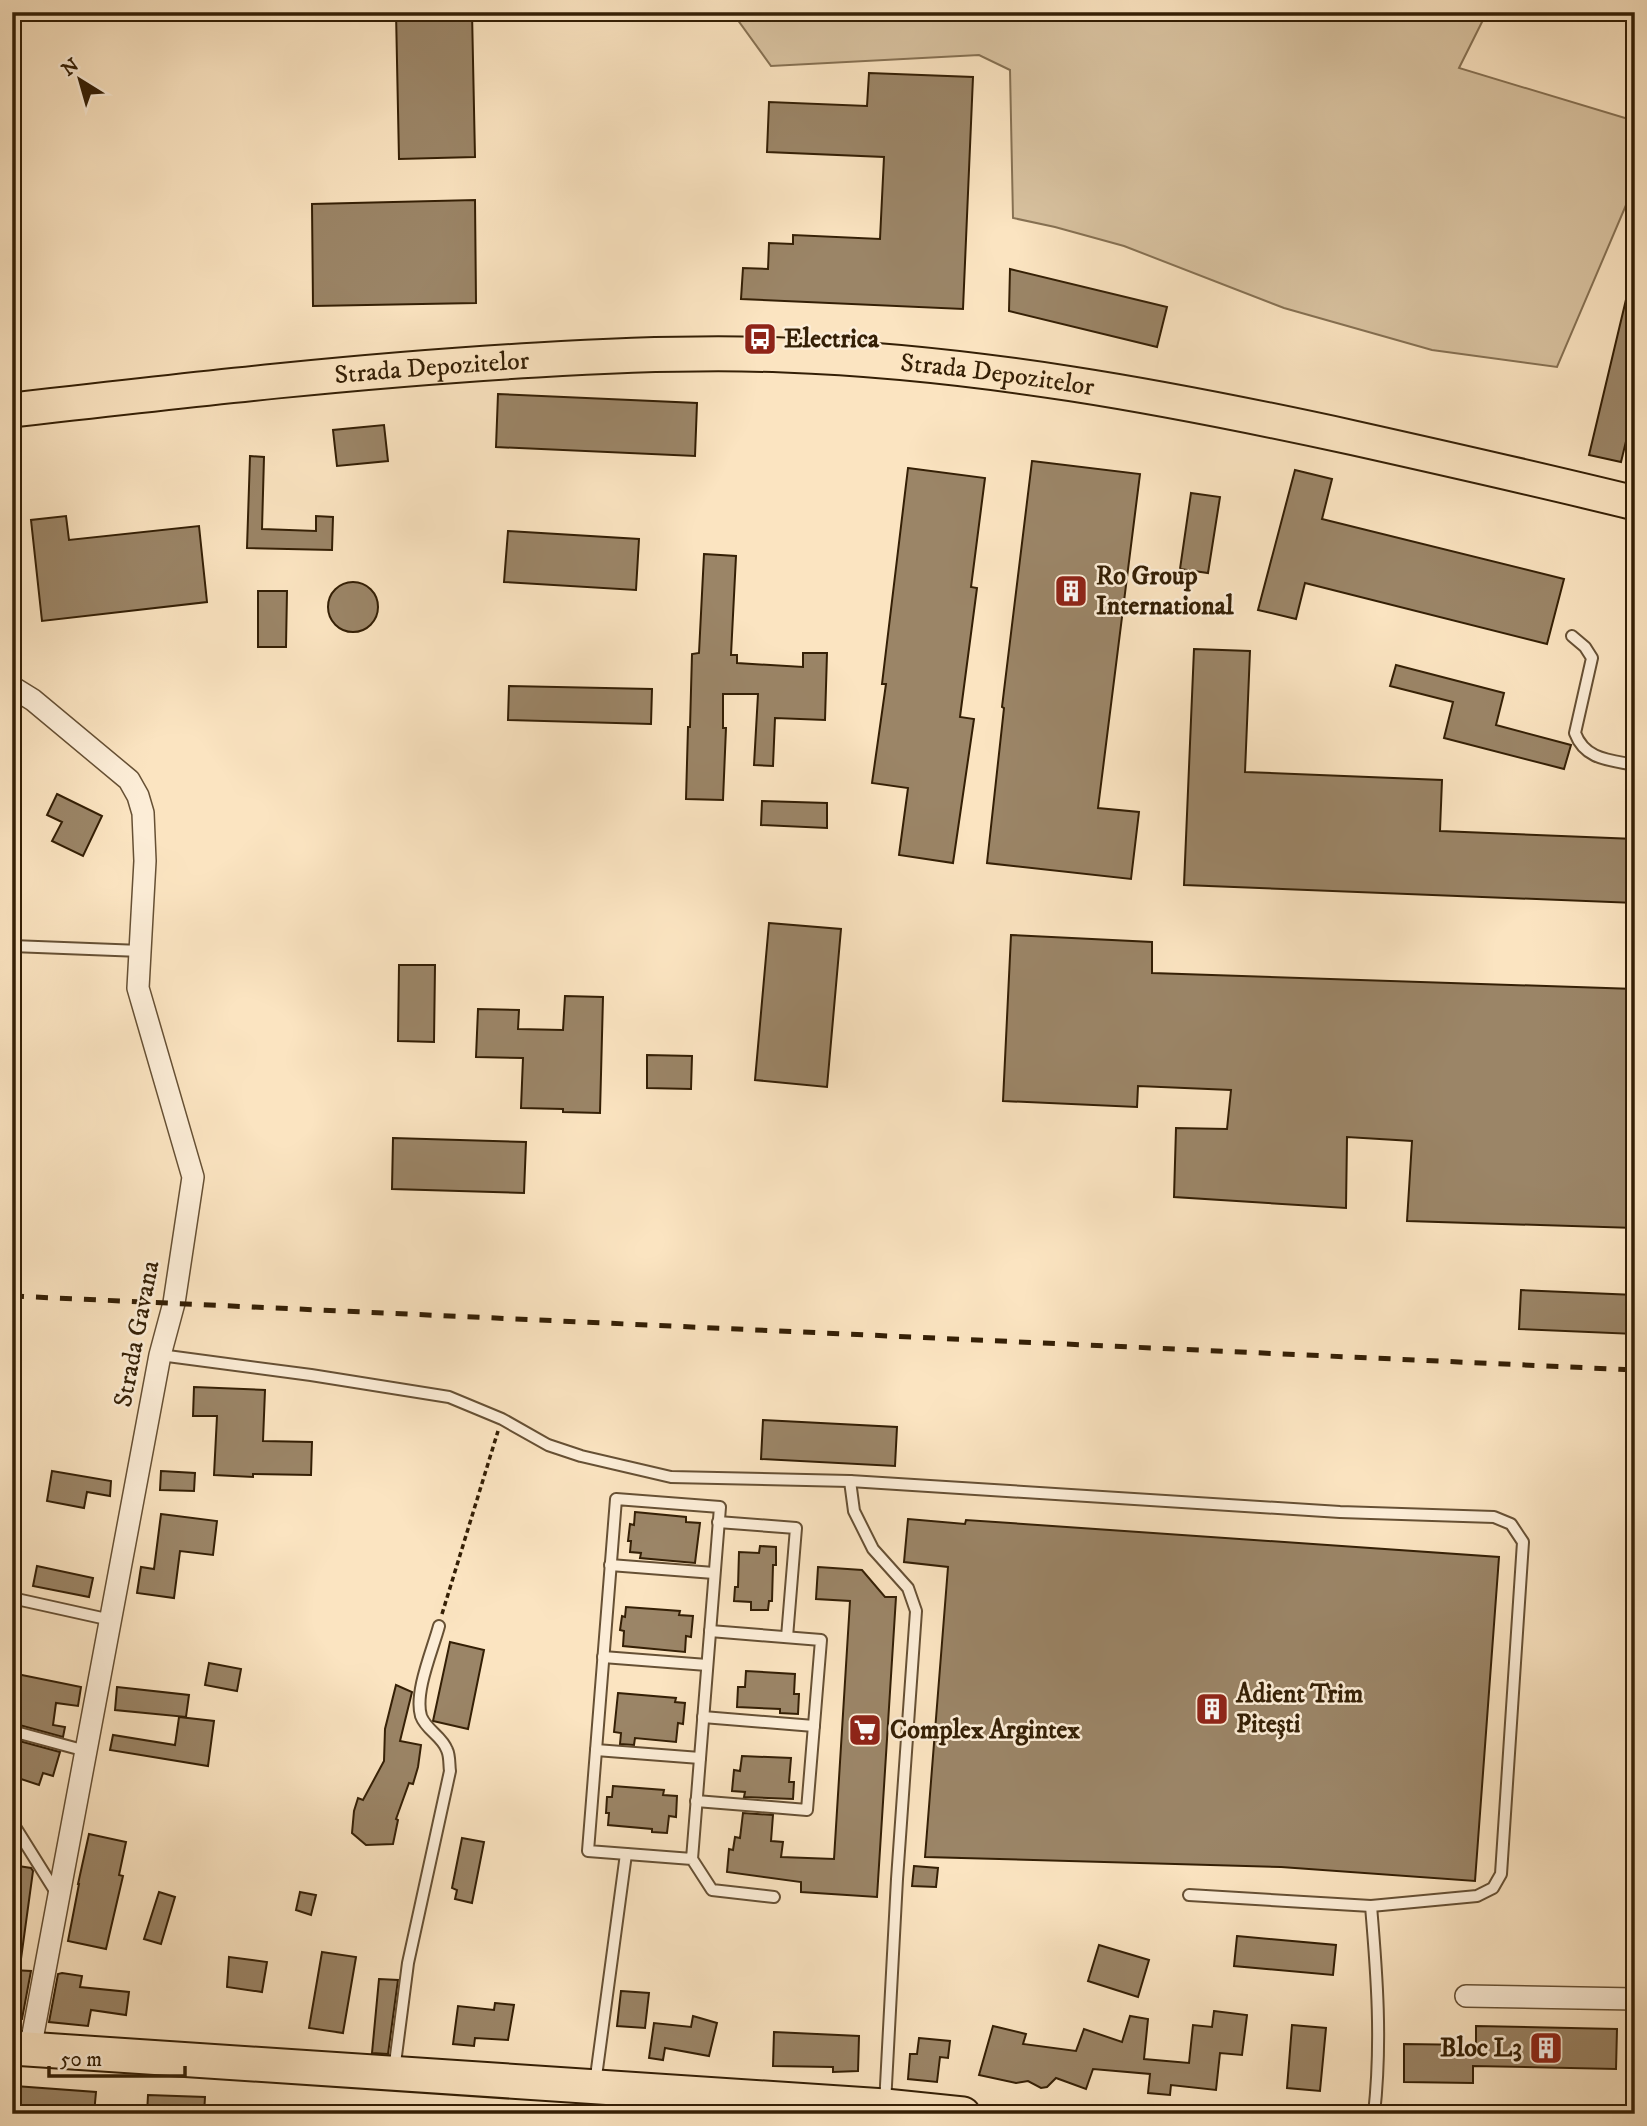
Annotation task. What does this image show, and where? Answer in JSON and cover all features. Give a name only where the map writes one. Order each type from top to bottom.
[{"type":"main road","name":"Strada Depozitelor","points":[[12,410],[322,375],[470,364],[616,356],[790,355],[911,364],[1111,389],[1228,410],[1635,503]]},
{"type":"main road","points":[[21,2049],[885,2106],[963,2114]]},
{"type":"street","name":"Strada Gavana","points":[[12,687],[33,700],[100,754],[129,780],[138,796],[143,813],[145,861],[138,988],[193,1177],[174,1303],[160,1354],[58,1897],[21,2049]]},
{"type":"street","points":[[1466,1996],[1635,1999]]},
{"type":"lane","points":[[1572,636],[1586,647],[1592,657],[1575,733],[1578,741],[1582,748],[1595,757],[1635,765]]},
{"type":"lane","points":[[12,946],[141,951]]},
{"type":"lane","points":[[160,1354],[449,1397],[502,1419],[548,1445],[581,1456],[671,1477],[850,1481],[1340,1512],[1494,1517],[1511,1524],[1522,1542],[1502,1874],[1493,1888],[1477,1896],[1371,1906],[1189,1895]]},
{"type":"lane","points":[[850,1481],[854,1511],[873,1549],[908,1588],[916,1611],[897,1879],[885,2106]]},
{"type":"lane","points":[[692,1859],[587,1851],[616,1499],[720,1507],[692,1859],[712,1890],[774,1897]]},
{"type":"lane","points":[[718,1522],[796,1528],[787,1637]]},
{"type":"lane","points":[[610,1565],[714,1573]]},
{"type":"lane","points":[[12,1598],[111,1620]]},
{"type":"lane","points":[[394,2074],[408,1963],[450,1772],[448,1751],[440,1738],[426,1725],[421,1714],[420,1693],[439,1626]]},
{"type":"lane","points":[[696,1801],[807,1810],[814,1726],[821,1640],[710,1631]]},
{"type":"lane","points":[[603,1657],[707,1665]]},
{"type":"lane","points":[[703,1717],[814,1726]]},
{"type":"lane","points":[[12,1731],[86,1751]]},
{"type":"lane","points":[[596,1750],[700,1758]]},
{"type":"lane","points":[[12,1822],[58,1897]]},
{"type":"lane","points":[[595,2087],[626,1854]]},
{"type":"lane","points":[[1371,1906],[1379,1996],[1378,2080],[1374,2114]]},
{"type":"path","points":[[439,1626],[502,1419]]},
{"type":"shaded area","points":[[732,12],[1487,12],[1459,68],[1635,121],[1635,184],[1557,367],[1432,350],[1284,308],[1124,246],[1013,218],[1010,70],[979,55],[771,66]]},
{"type":"building","points":[[396,12],[472,12],[475,157],[399,159]]},
{"type":"building","points":[[869,73],[973,77],[963,309],[741,299],[743,268],[768,269],[769,243],[793,244],[793,235],[880,239],[884,157],[767,152],[769,102],[867,106]]},
{"type":"building","points":[[475,200],[476,303],[313,306],[312,204]]},
{"type":"building","points":[[1010,269],[1167,307],[1157,347],[1009,311]]},
{"type":"building","points":[[1629,287],[1635,288],[1635,404],[1621,462],[1589,455]]},
{"type":"building","points":[[498,394],[697,403],[695,456],[496,447]]},
{"type":"building","points":[[384,425],[388,461],[337,466],[333,430]]},
{"type":"building","points":[[250,456],[264,457],[262,529],[316,531],[316,516],[333,517],[332,550],[247,548]]},
{"type":"building","points":[[1032,461],[1140,474],[1098,808],[1139,812],[1131,879],[987,863],[1002,707]]},
{"type":"building","points":[[908,468],[985,478],[971,587],[977,588],[960,717],[974,719],[953,863],[899,855],[908,788],[872,783],[886,684],[882,684]]},
{"type":"building","points":[[1295,470],[1332,479],[1322,519],[1564,579],[1547,644],[1305,583],[1296,619],[1258,610]]},
{"type":"building","points":[[1191,493],[1220,497],[1208,573],[1180,569]]},
{"type":"building","points":[[66,516],[69,540],[199,526],[207,602],[42,621],[31,520]]},
{"type":"building","points":[[508,531],[639,539],[636,590],[504,582]]},
{"type":"building","points":[[704,554],[736,556],[731,655],[737,655],[737,663],[803,667],[803,653],[827,653],[825,720],[775,718],[773,766],[754,765],[758,694],[723,694],[723,728],[726,728],[723,800],[686,799],[692,654],[699,653]]},
{"type":"building","points":[[353,582],[371,589],[378,607],[371,625],[353,632],[335,625],[328,607],[335,589]]},
{"type":"building","points":[[258,591],[287,591],[286,647],[258,647]]},
{"type":"building","points":[[1194,649],[1250,651],[1245,772],[1442,780],[1440,831],[1635,839],[1635,903],[1184,885]]},
{"type":"building","points":[[1396,665],[1504,693],[1496,725],[1571,745],[1564,769],[1444,738],[1453,702],[1390,686]]},
{"type":"building","points":[[509,686],[652,689],[651,724],[508,720]]},
{"type":"building","points":[[57,794],[102,816],[83,856],[52,841],[62,822],[47,815]]},
{"type":"building","points":[[762,801],[827,803],[827,828],[761,825]]},
{"type":"building","points":[[769,923],[841,929],[827,1087],[755,1080]]},
{"type":"building","points":[[1011,935],[1152,942],[1152,973],[1635,989],[1635,1228],[1407,1221],[1412,1141],[1347,1137],[1346,1208],[1174,1197],[1176,1128],[1227,1129],[1231,1090],[1138,1086],[1137,1107],[1003,1101]]},
{"type":"building","points":[[399,965],[435,965],[434,1042],[398,1041]]},
{"type":"building","points":[[565,996],[603,997],[600,1113],[521,1108],[523,1058],[476,1057],[478,1009],[519,1010],[518,1029],[563,1030]]},
{"type":"building","points":[[647,1055],[692,1056],[691,1089],[647,1088]]},
{"type":"building","points":[[393,1138],[526,1142],[524,1193],[392,1189]]},
{"type":"building","points":[[1521,1290],[1635,1295],[1635,1334],[1519,1329]]},
{"type":"building","points":[[194,1387],[265,1390],[263,1441],[312,1442],[311,1475],[214,1475],[217,1416],[193,1416]]},
{"type":"building","points":[[763,1420],[897,1427],[895,1466],[761,1459]]},
{"type":"building","points":[[52,1471],[111,1481],[110,1496],[87,1492],[84,1508],[47,1501]]},
{"type":"building","points":[[161,1471],[195,1473],[194,1491],[160,1490]]},
{"type":"building","points":[[635,1512],[686,1517],[686,1522],[700,1523],[695,1563],[640,1558],[641,1553],[630,1552],[630,1524],[634,1525]]},
{"type":"building","points":[[161,1514],[217,1521],[213,1555],[180,1551],[174,1598],[137,1593],[141,1567],[154,1569]]},
{"type":"building","name":"Adient Trim Pitești","points":[[908,1519],[965,1524],[966,1520],[1499,1557],[1475,1881],[1281,1867],[925,1857],[948,1567],[904,1562]]},
{"type":"building","points":[[760,1546],[776,1547],[772,1601],[769,1601],[768,1610],[751,1610],[751,1602],[734,1601],[735,1587],[738,1587],[739,1552],[759,1553]]},
{"type":"building","points":[[37,1566],[93,1578],[89,1597],[33,1586]]},
{"type":"building","name":"Complex Argintex","points":[[818,1567],[862,1570],[885,1597],[896,1597],[877,1897],[801,1892],[801,1882],[727,1872],[729,1849],[733,1850],[735,1837],[740,1838],[743,1813],[773,1815],[771,1841],[783,1842],[781,1857],[834,1859],[850,1601],[816,1599]]},
{"type":"building","points":[[626,1607],[680,1611],[679,1615],[693,1616],[691,1637],[686,1636],[685,1652],[623,1646],[624,1631],[620,1630]]},
{"type":"building","points":[[450,1642],[484,1650],[468,1729],[433,1721]]},
{"type":"building","points":[[209,1663],[241,1669],[237,1691],[205,1685]]},
{"type":"building","points":[[746,1671],[795,1674],[794,1694],[799,1694],[798,1714],[780,1713],[780,1709],[737,1707],[738,1687],[745,1687]]},
{"type":"building","points":[[12,1673],[81,1687],[78,1706],[56,1703],[53,1725],[65,1727],[63,1737],[12,1723]]},
{"type":"building","points":[[396,1685],[412,1692],[400,1741],[421,1745],[418,1767],[396,1819],[398,1820],[393,1844],[366,1845],[352,1833],[354,1811],[358,1798],[363,1800],[384,1761],[385,1729]]},
{"type":"building","points":[[117,1687],[189,1695],[186,1717],[115,1710]]},
{"type":"building","points":[[618,1693],[676,1698],[675,1702],[685,1703],[683,1724],[678,1723],[676,1742],[635,1738],[634,1745],[620,1744],[621,1733],[614,1732]]},
{"type":"building","points":[[179,1717],[214,1721],[208,1766],[110,1750],[113,1735],[175,1745]]},
{"type":"building","points":[[12,1739],[60,1752],[53,1776],[43,1773],[39,1785],[12,1776]]},
{"type":"building","points":[[742,1756],[791,1758],[789,1782],[794,1782],[793,1799],[744,1797],[745,1792],[732,1791],[734,1770],[740,1771]]},
{"type":"building","points":[[613,1786],[664,1790],[663,1795],[677,1796],[676,1817],[669,1816],[667,1833],[608,1825],[607,1797],[612,1797]]},
{"type":"building","points":[[89,1834],[126,1842],[119,1875],[123,1876],[106,1949],[68,1941]]},
{"type":"building","points":[[462,1838],[484,1842],[472,1903],[455,1899],[457,1890],[452,1888]]},
{"type":"building","points":[[12,1865],[31,1868],[33,1871],[21,1959],[12,1958]]},
{"type":"building","points":[[914,1866],[938,1868],[936,1887],[912,1886]]},
{"type":"building","points":[[159,1892],[175,1897],[161,1944],[144,1939]]},
{"type":"building","points":[[300,1892],[316,1895],[311,1915],[296,1910]]},
{"type":"building","points":[[1237,1936],[1336,1945],[1333,1975],[1234,1966]]},
{"type":"building","points":[[1099,1945],[1149,1960],[1138,1997],[1088,1981]]},
{"type":"building","points":[[322,1952],[356,1957],[343,2033],[309,2028]]},
{"type":"building","points":[[229,1957],[267,1962],[262,1992],[227,1987]]},
{"type":"building","points":[[12,1970],[31,1971],[22,2019],[12,2018]]},
{"type":"building","points":[[58,1974],[82,1976],[80,1987],[129,1992],[126,2015],[91,2010],[88,2026],[49,2022]]},
{"type":"building","points":[[379,1979],[398,1980],[388,2054],[372,2053]]},
{"type":"building","points":[[621,1991],[649,1993],[645,2028],[617,2026]]},
{"type":"building","points":[[495,2003],[514,2005],[508,2040],[475,2038],[474,2046],[453,2044],[458,2006],[494,2010]]},
{"type":"building","points":[[1214,2011],[1247,2015],[1242,2055],[1220,2053],[1216,2090],[1171,2085],[1170,2095],[1148,2093],[1150,2074],[1093,2069],[1086,2089],[1056,2078],[1047,2087],[1041,2088],[1028,2081],[1016,2083],[979,2075],[993,2026],[1026,2034],[1023,2044],[1076,2051],[1084,2029],[1122,2042],[1130,2016],[1148,2019],[1144,2059],[1189,2063],[1193,2025],[1212,2027]]},
{"type":"building","points":[[693,2016],[717,2023],[709,2056],[665,2048],[663,2060],[649,2058],[654,2023],[691,2027]]},
{"type":"building","points":[[1292,2025],[1326,2028],[1320,2091],[1287,2088]]},
{"type":"building","name":"Bloc L3","points":[[1476,2026],[1617,2029],[1616,2069],[1473,2066],[1473,2083],[1404,2082],[1404,2044],[1476,2045]]},
{"type":"building","points":[[774,2032],[859,2036],[858,2071],[833,2072],[833,2067],[773,2066]]},
{"type":"building","points":[[919,2038],[950,2041],[948,2058],[940,2057],[937,2082],[908,2079],[910,2054],[917,2054]]},
{"type":"building","points":[[15,2086],[96,2092],[94,2114],[12,2114]]},
{"type":"building","points":[[148,2095],[205,2097],[204,2114],[147,2114]]},
{"type":"railway","points":[[12,1296],[1635,1370]]},
{"type":"place","name":"Electrica","points":[[760,339]]},
{"type":"place","name":"Ro Group International","points":[[1071,591]]},
{"type":"place","name":"Adient Trim Pitești","points":[[1212,1709]]},
{"type":"place","name":"Complex Argintex","points":[[865,1730]]},
{"type":"place","name":"Bloc L3","points":[[1546,2048]]}]
